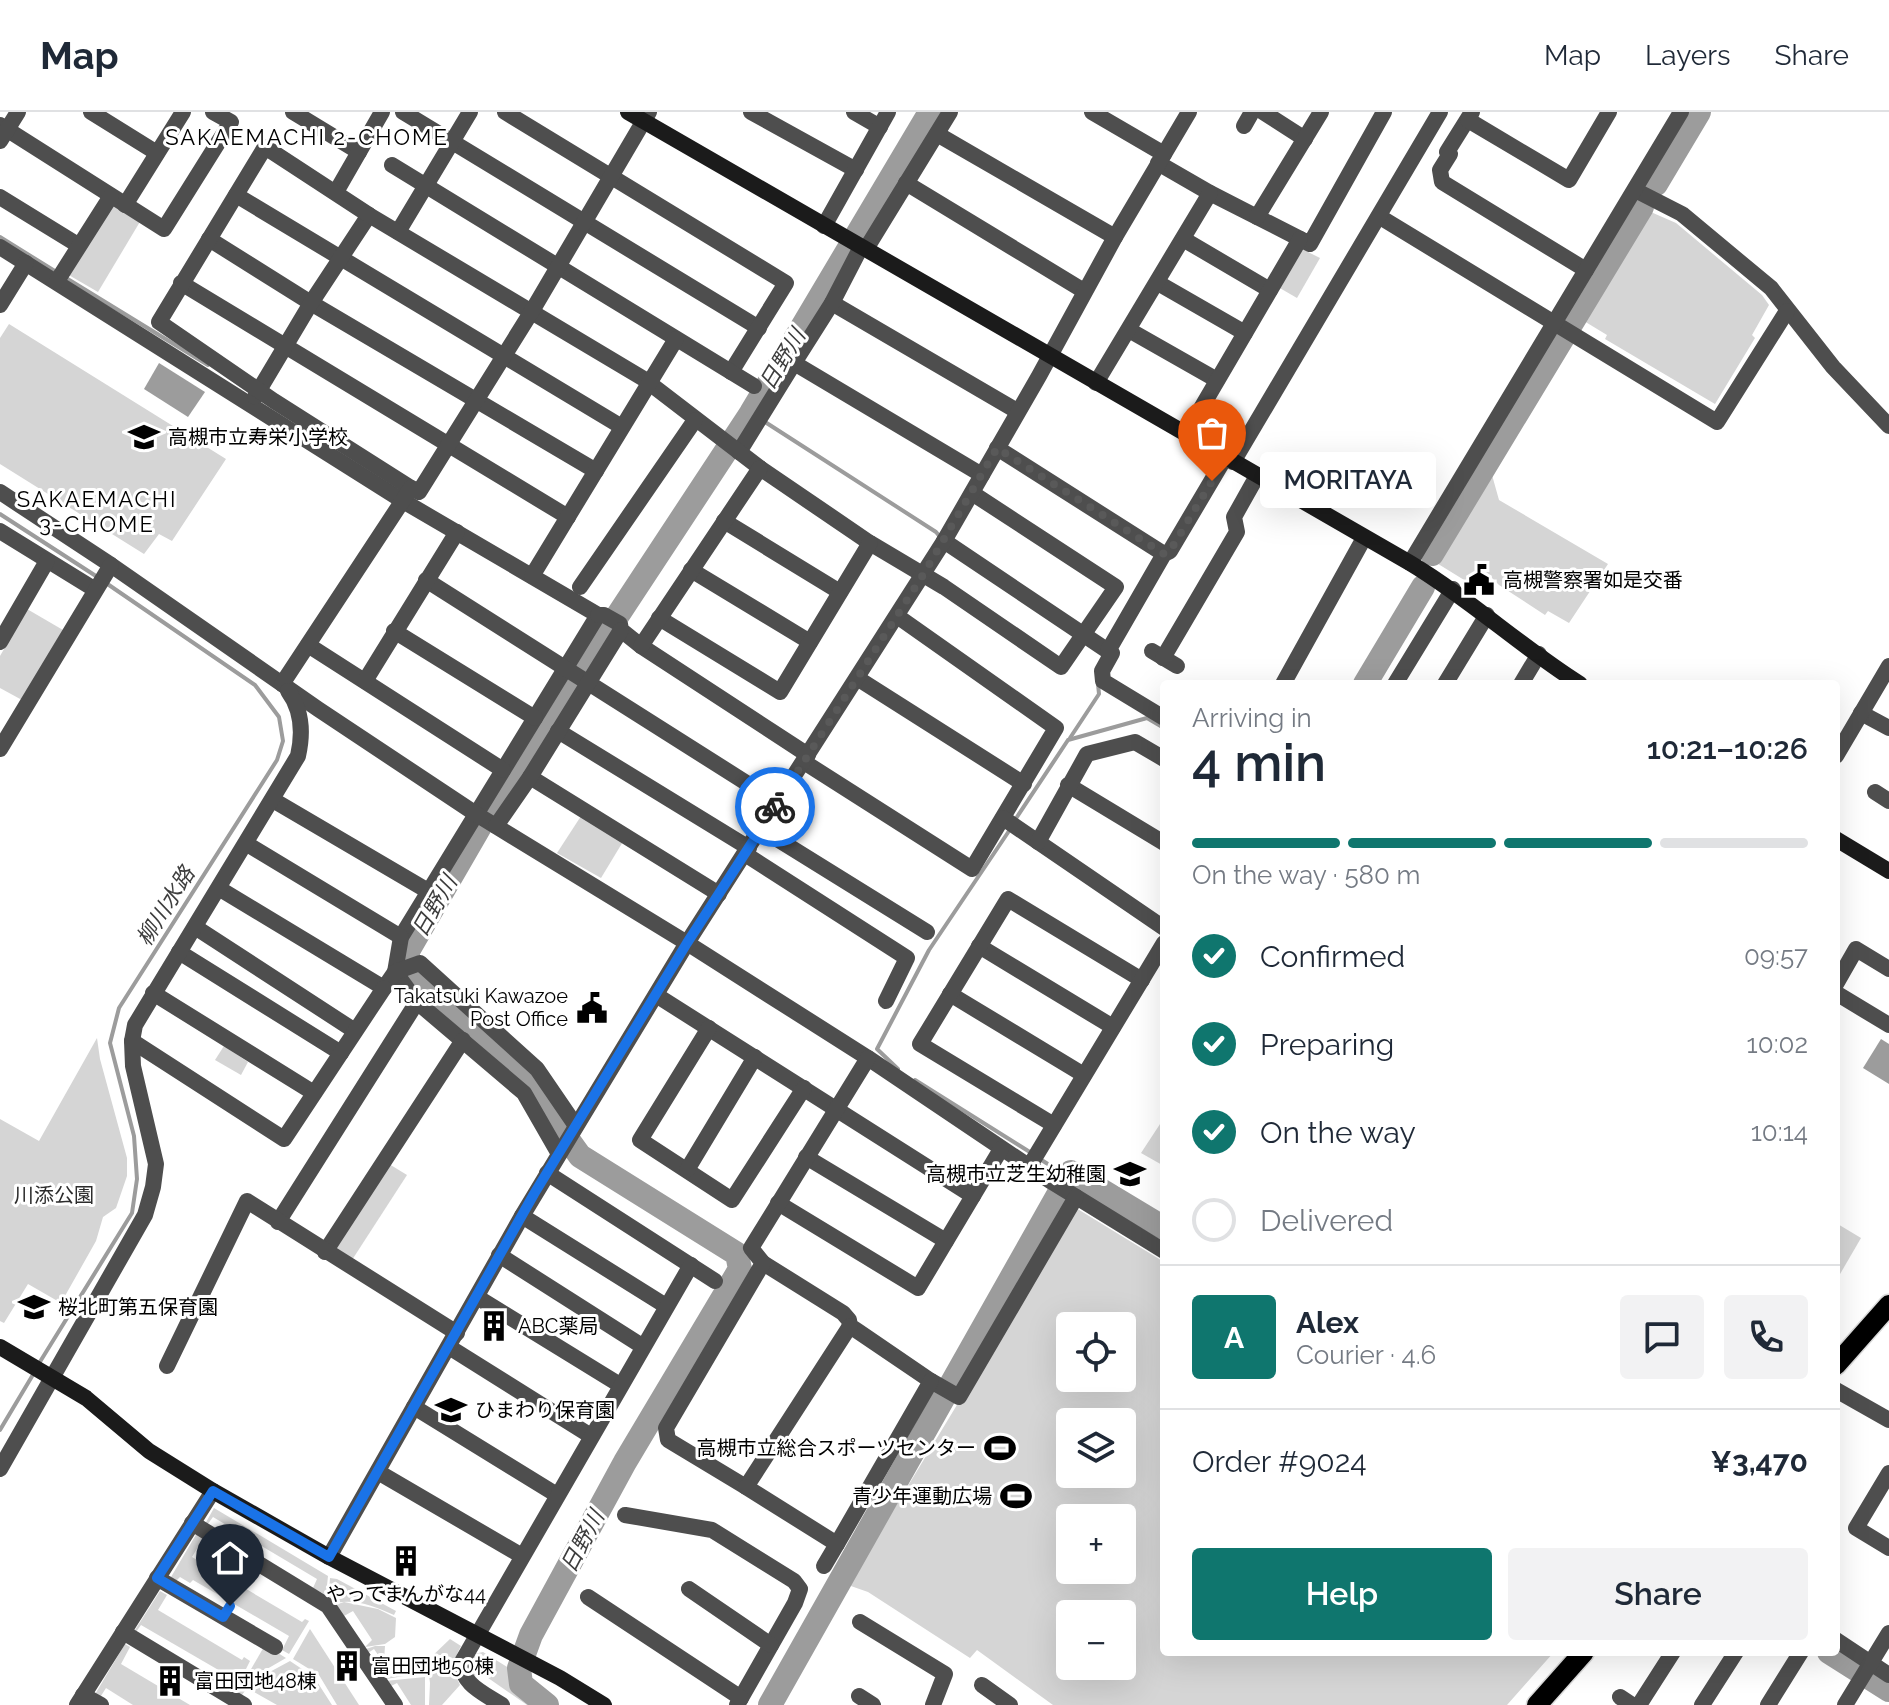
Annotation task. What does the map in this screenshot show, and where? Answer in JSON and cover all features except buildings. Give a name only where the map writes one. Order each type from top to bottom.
[{"type":"main road","points":[[1840,1360],[1889,1305]]},
{"type":"main road","points":[[1537,1705],[1580,1656]]},
{"type":"street","points":[[18,112],[2,132],[164,229],[231,122],[213,112]]},
{"type":"street","points":[[91,112],[157,153]]},
{"type":"street","points":[[60,276],[78,245],[157,153],[183,112]]},
{"type":"street","points":[[293,112],[359,152]]},
{"type":"street","points":[[336,192],[382,112]]},
{"type":"street","points":[[403,112],[759,328]]},
{"type":"street","points":[[398,232],[470,112]]},
{"type":"street","points":[[505,112],[786,283],[731,372]]},
{"type":"street","points":[[628,112],[646,117],[824,226],[1410,563],[1453,589],[1575,680]]},
{"type":"street","points":[[751,112],[856,170]]},
{"type":"street","points":[[824,226],[884,119],[854,112]]},
{"type":"street","points":[[739,452],[950,112]]},
{"type":"street","points":[[1092,112],[1210,193],[1310,244],[1384,112]]},
{"type":"street","points":[[329,1557],[547,1173],[687,943],[944,541],[1084,291],[1189,112]]},
{"type":"street","points":[[1263,112],[1305,139]]},
{"type":"street","points":[[1257,217],[1321,112]]},
{"type":"street","points":[[1108,651],[1164,554],[1170,551],[1229,460],[1380,217],[1440,112]]},
{"type":"street","points":[[1586,270],[1442,182],[1440,170],[1470,116],[1569,180],[1609,112]]},
{"type":"street","points":[[1410,563],[1564,327],[1586,270],[1681,112]]},
{"type":"street","points":[[282,684],[407,494],[419,492],[532,311],[646,117]]},
{"type":"street","points":[[937,134],[1115,237]]},
{"type":"street","points":[[255,397],[159,322],[265,147],[369,215],[649,383],[760,468],[1061,667],[1116,587],[972,493]]},
{"type":"street","points":[[392,165],[754,386]]},
{"type":"street","points":[[906,183],[1084,291]]},
{"type":"street","points":[[1635,190],[1682,214],[1771,288],[1833,367],[1889,426]]},
{"type":"street","points":[[1096,383],[1210,193]]},
{"type":"street","points":[[236,195],[622,427]]},
{"type":"street","points":[[0,197],[78,245]]},
{"type":"street","points":[[255,397],[311,303],[369,215]]},
{"type":"street","points":[[1380,217],[1717,422],[1787,311]]},
{"type":"street","points":[[209,239],[311,303],[596,471]]},
{"type":"street","points":[[1183,239],[1270,290]]},
{"type":"street","points":[[1186,434],[1300,239]]},
{"type":"street","points":[[0,247],[26,263],[60,276],[407,494],[457,532],[598,615],[620,624],[621,630],[530,777],[486,820],[428,891],[401,937],[395,972],[284,1139],[132,1041]]},
{"type":"street","points":[[0,305],[26,263]]},
{"type":"street","points":[[181,283],[568,517]]},
{"type":"street","points":[[1158,283],[1245,333]]},
{"type":"street","points":[[832,303],[1017,411]]},
{"type":"street","points":[[1129,330],[1217,380]]},
{"type":"street","points":[[532,576],[676,339]]},
{"type":"street","points":[[794,363],[982,475]]},
{"type":"street","points":[[580,587],[695,420]]},
{"type":"street","points":[[997,448],[1164,554]]},
{"type":"street","points":[[641,646],[760,468]]},
{"type":"street","points":[[1164,658],[1207,570],[1237,532],[1234,517],[1257,476]]},
{"type":"street","points":[[0,492],[486,820],[868,1058],[1001,1149],[1160,1249]]},
{"type":"street","points":[[724,521],[840,592]]},
{"type":"street","points":[[365,681],[457,532]]},
{"type":"street","points":[[1,534],[94,589]]},
{"type":"street","points":[[1285,680],[1364,538]]},
{"type":"street","points":[[944,541],[1112,653],[1102,671],[1103,681],[1160,716]]},
{"type":"street","points":[[659,618],[780,692],[870,543]]},
{"type":"street","points":[[0,642],[47,561]]},
{"type":"street","points":[[0,749],[111,565]]},
{"type":"street","points":[[691,570],[810,642]]},
{"type":"street","points":[[426,580],[778,803]]},
{"type":"street","points":[[1397,680],[1453,589]]},
{"type":"street","points":[[486,820],[503,770],[598,615]]},
{"type":"street","points":[[1447,680],[1487,615]]},
{"type":"street","points":[[621,630],[972,869],[1056,728],[897,616]]},
{"type":"street","points":[[394,631],[535,718]]},
{"type":"street","points":[[308,645],[503,770]]},
{"type":"street","points":[[1523,680],[1539,654]]},
{"type":"street","points":[[1840,749],[1889,666]]},
{"type":"street","points":[[857,678],[1024,784]]},
{"type":"street","points":[[0,1469],[145,1215],[156,1164],[133,1066],[135,1025],[298,756],[302,741],[298,710],[282,684]]},
{"type":"street","points":[[1861,713],[1889,728]]},
{"type":"street","points":[[300,723],[343,725]]},
{"type":"street","points":[[558,731],[747,851],[907,958],[886,1001]]},
{"type":"street","points":[[1038,842],[1087,754],[1135,742],[1160,757]]},
{"type":"street","points":[[530,777],[719,894]]},
{"type":"street","points":[[1068,785],[1160,841]]},
{"type":"street","points":[[273,800],[428,891]]},
{"type":"street","points":[[1003,818],[1160,925]]},
{"type":"street","points":[[761,829],[927,932]]},
{"type":"street","points":[[1840,841],[1889,871]]},
{"type":"street","points":[[247,844],[401,937]]},
{"type":"street","points":[[220,889],[384,988]]},
{"type":"street","points":[[1054,1125],[920,1044],[979,946],[1008,899],[1142,980]]},
{"type":"street","points":[[195,927],[355,1031]]},
{"type":"street","points":[[979,946],[1113,1027]]},
{"type":"street","points":[[1840,977],[1856,949],[1889,969]]},
{"type":"street","points":[[1029,1167],[1160,950]]},
{"type":"street","points":[[179,952],[341,1053]]},
{"type":"street","points":[[395,972],[420,963],[537,1069],[576,1126]]},
{"type":"street","points":[[395,972],[417,1002],[524,1093],[559,1154]]},
{"type":"street","points":[[153,993],[314,1093]]},
{"type":"street","points":[[950,994],[1084,1075]]},
{"type":"street","points":[[656,995],[973,1196]]},
{"type":"street","points":[[1840,995],[1889,1025]]},
{"type":"street","points":[[278,1222],[417,1002]]},
{"type":"street","points":[[709,1028],[640,1140],[732,1200],[804,1088]]},
{"type":"street","points":[[325,1252],[463,1040]]},
{"type":"street","points":[[504,1076],[523,1056]]},
{"type":"street","points":[[687,1170],[755,1057]]},
{"type":"street","points":[[746,1487],[850,1326],[843,1313],[763,1263],[751,1248],[868,1058]]},
{"type":"street","points":[[778,1203],[918,1288],[1001,1149]]},
{"type":"street","points":[[806,1157],[946,1241]]},
{"type":"street","points":[[547,1173],[715,1281]]},
{"type":"street","points":[[850,1326],[959,1397],[1072,1195]]},
{"type":"street","points":[[167,1366],[247,1201],[591,1436]]},
{"type":"street","points":[[522,1216],[666,1306]]},
{"type":"street","points":[[499,1255],[642,1346]]},
{"type":"street","points":[[763,1263],[666,1428],[668,1440],[837,1544]]},
{"type":"street","points":[[502,1705],[466,1680],[461,1670],[476,1636],[691,1265]]},
{"type":"street","points":[[477,1297],[620,1385]]},
{"type":"street","points":[[0,1347],[86,1398],[149,1451],[213,1491],[329,1557],[560,1678],[604,1705]]},
{"type":"street","points":[[824,1566],[934,1382]]},
{"type":"street","points":[[1840,1392],[1889,1420]]},
{"type":"street","points":[[414,1407],[557,1495]]},
{"type":"street","points":[[378,1472],[522,1556]]},
{"type":"street","points":[[1889,1473],[1856,1528],[1889,1548]]},
{"type":"street","points":[[101,1705],[80,1700],[213,1491]]},
{"type":"street","points":[[588,1597],[739,1702],[795,1603],[800,1589],[794,1581],[712,1530],[625,1515]]},
{"type":"street","points":[[192,1523],[328,1606],[395,1705]]},
{"type":"street","points":[[157,1578],[227,1611],[275,1647]]},
{"type":"street","points":[[689,1589],[771,1645]]},
{"type":"street","points":[[860,1622],[945,1674],[933,1705]]},
{"type":"street","points":[[123,1632],[244,1705]]},
{"type":"street","points":[[1845,1705],[1889,1633]]},
{"type":"street","points":[[1840,1643],[1889,1675]]},
{"type":"street","points":[[1639,1705],[1670,1656]]},
{"type":"street","points":[[1702,1705],[1733,1656]]},
{"type":"street","points":[[1768,1705],[1799,1656]]},
{"type":"street","points":[[982,1685],[1004,1703]]},
{"type":"green space","points":[[112,204],[141,220],[98,292],[67,274]]},
{"type":"green space","points":[[1644,209],[1676,223],[1762,295],[1769,305],[1752,335],[1755,338],[1715,404],[1605,339],[1607,335],[1579,318]]},
{"type":"green space","points":[[1304,250],[1320,258],[1297,298],[1278,287],[1298,251]]},
{"type":"green space","points":[[9,324],[226,459],[172,541],[159,534],[144,554],[0,464],[0,338]]},
{"type":"green space","points":[[1486,471],[1492,475],[1499,500],[1608,564],[1569,623],[1548,611],[1545,615],[1499,585],[1480,566],[1469,583],[1435,562],[1434,558]]},
{"type":"green space","points":[[27,609],[63,630],[22,700],[0,688],[0,656]]},
{"type":"green space","points":[[583,813],[624,840],[601,878],[557,853]]},
{"type":"green space","name":"川添公園","points":[[97,1038],[127,1158],[127,1176],[116,1208],[103,1217],[96,1241],[61,1303],[28,1284],[4,1323],[0,1321],[0,1119],[39,1141]]},
{"type":"green space","points":[[224,1046],[248,1062],[241,1075],[215,1060]]},
{"type":"green space","points":[[1160,1124],[1160,1164],[1141,1153]]},
{"type":"green space","points":[[389,1164],[407,1175],[352,1260],[337,1252],[335,1246]]},
{"type":"green space","name":"高槻市立総合スポーツセンター","points":[[1076,1208],[1160,1260],[1160,1656],[1550,1656],[1507,1705],[1053,1705],[977,1650],[970,1658],[868,1592],[848,1585]]},
{"type":"green space","points":[[1840,1225],[1861,1238],[1840,1274]]},
{"type":"green space","points":[[214,1508],[328,1576],[326,1595],[313,1588],[317,1579],[213,1517],[205,1524]]},
{"type":"green space","points":[[197,1533],[204,1537],[192,1557],[302,1622],[305,1619],[309,1621],[289,1654],[282,1650],[289,1636],[193,1580],[190,1583],[180,1577],[176,1581],[171,1577]]},
{"type":"green space","points":[[330,1578],[396,1611],[394,1615],[361,1603],[328,1605]]},
{"type":"green space","points":[[160,1591],[167,1595],[158,1610],[242,1660],[244,1657],[250,1661],[235,1691],[230,1688],[234,1679],[141,1625],[136,1632]]},
{"type":"green space","points":[[344,1602],[378,1609],[396,1618],[395,1637],[385,1644],[365,1647],[372,1640],[353,1611],[344,1616],[335,1605]]},
{"type":"green space","points":[[310,1629],[359,1705],[337,1705],[319,1675],[293,1659]]},
{"type":"green space","points":[[450,1639],[461,1646],[454,1665],[460,1685],[442,1705],[429,1705],[427,1661]]},
{"type":"green space","points":[[125,1644],[130,1647],[121,1664],[190,1705],[133,1705],[106,1688],[99,1699],[94,1696]]},
{"type":"green space","points":[[265,1645],[286,1658],[243,1683]]},
{"type":"green space","points":[[385,1646],[384,1660],[403,1666],[404,1676],[386,1679],[391,1674],[374,1649],[368,1653],[366,1649]]},
{"type":"green space","points":[[483,1652],[512,1670],[525,1698],[534,1705],[527,1705],[481,1673],[475,1681],[469,1663],[474,1654]]},
{"type":"green space","points":[[290,1661],[314,1677],[332,1705],[277,1705],[247,1688],[242,1695],[237,1692],[240,1688]]},
{"type":"green space","points":[[425,1677],[425,1705],[411,1705],[397,1683],[389,1687],[385,1681]]},
{"type":"shaded area","points":[[159,363],[205,392],[188,417],[144,389]]},
{"type":"shaded area","points":[[1881,1039],[1889,1044],[1889,1084],[1863,1068]]},
{"type":"waterway","name":"日野川","points":[[547,1705],[521,1684],[519,1668],[531,1635],[625,1462],[740,1269],[737,1254],[580,1156],[528,1084],[418,983],[408,969],[408,951],[489,811],[751,413],[930,112]]},
{"type":"waterway","points":[[1656,184],[1699,112]]},
{"type":"waterway","points":[[1432,554],[1642,207]]},
{"type":"waterway","points":[[0,237],[58,273]]},
{"type":"waterway","points":[[66,278],[208,365]]},
{"type":"waterway","points":[[762,420],[941,538]]},
{"type":"waterway","name":"柳川水路","points":[[0,514],[99,578]]},
{"type":"waterway","name":"柳川水路","points":[[38,1365],[132,1213],[137,1179],[134,1136],[110,1043],[119,1008],[277,760],[283,741],[279,717],[255,685],[106,583]]},
{"type":"waterway","points":[[1367,680],[1423,587]]},
{"type":"waterway","points":[[1070,738],[1099,694],[1098,684]]},
{"type":"waterway","points":[[1015,820],[1068,740],[1147,718],[1160,726]]},
{"type":"waterway","points":[[898,1069],[877,1049],[929,950],[1011,828]]},
{"type":"waterway","points":[[915,1080],[1033,1154]]},
{"type":"waterway","points":[[1040,1159],[1068,1177]]},
{"type":"waterway","points":[[770,1705],[1071,1172],[1160,1226]]},
{"type":"waterway","name":"柳川水路","points":[[0,1430],[34,1373]]},
{"type":"waterway","points":[[1835,1656],[1889,1690]]},
{"type":"way so far","points":[[775,807],[923,575],[997,448],[1164,554],[1170,551],[1212,481]]},
{"type":"place","name":"高槻市立寿栄小学校","points":[[144,437]]},
{"type":"place","name":"MORITAYA","points":[[1212,481]]},
{"type":"place","name":"高槻警察署如是交番","points":[[1479,580]]},
{"type":"place","name":"Takatsuki Kawazoe Post Office","points":[[592,1008]]},
{"type":"place","name":"高槻市立芝生幼稚園","points":[[1130,1174]]},
{"type":"place","name":"桜北町第五保育園","points":[[34,1307]]},
{"type":"place","name":"ABC薬局","points":[[494,1326]]},
{"type":"place","name":"ひまわり保育園","points":[[451,1410]]},
{"type":"place","name":"高槻市立総合スポーツセンター","points":[[1000,1448]]},
{"type":"place","name":"青少年運動広場","points":[[1016,1496]]},
{"type":"place","name":"やってまんがな44","points":[[406,1561]]},
{"type":"place","name":"富田団地50棟","points":[[347,1666]]},
{"type":"place","name":"富田団地48棟","points":[[170,1681]]},
{"type":"district","name":"SAKAEMACHI 2-CHOME","points":[[307,137]]},
{"type":"district","name":"SAKAEMACHI 3-CHOME","points":[[97,512]]},
{"type":"route","points":[[230,1606],[223,1617],[157,1578],[213,1491],[329,1557],[534,1194],[687,943],[775,807]]}]
